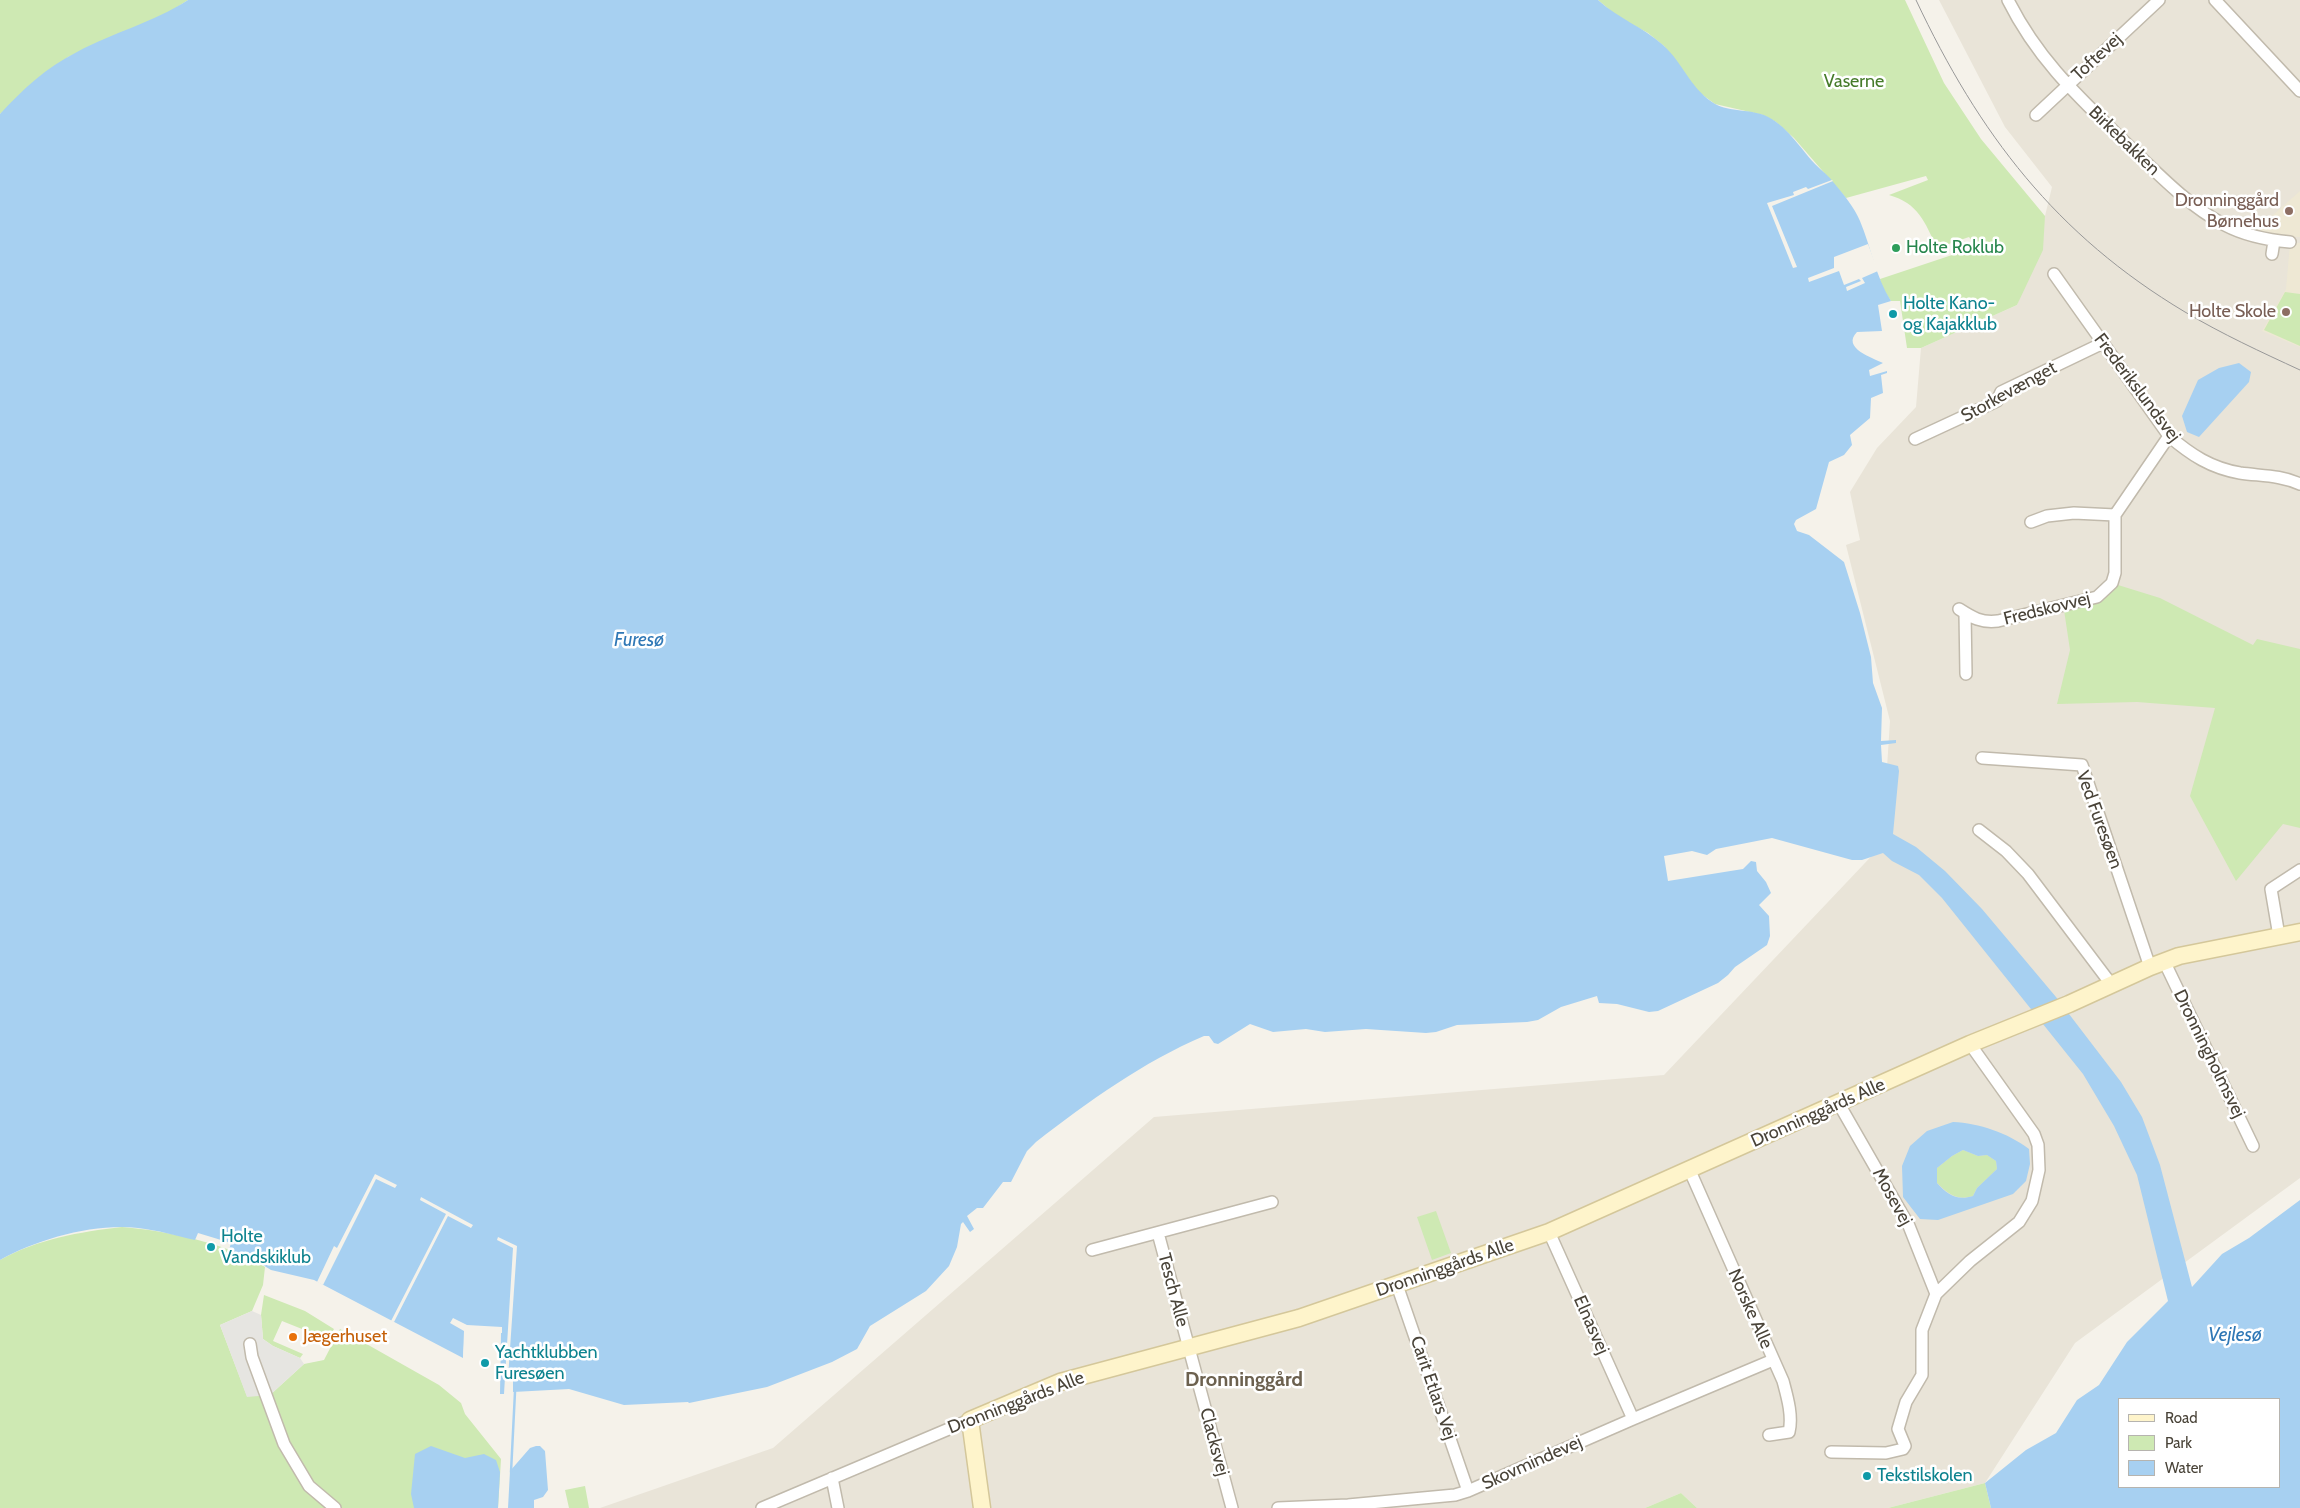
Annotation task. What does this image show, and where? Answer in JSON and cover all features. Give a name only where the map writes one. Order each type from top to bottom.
[{"type":"street","name":"Birkebakken","points":[[2008,0],[2039,53],[2067,86],[2157,173],[2202,210],[2224,225],[2260,239],[2290,242]]},
{"type":"street","name":"Toftevej","points":[[2036,115],[2159,0]]},
{"type":"street","points":[[2215,0],[2300,92]]},
{"type":"street","points":[[2272,254],[2274,240]]},
{"type":"street","name":"Frederikslundsvej","points":[[2054,274],[2169,436],[2186,451],[2220,468],[2289,479],[2300,484]]},
{"type":"street","name":"Storkevænget","points":[[1915,439],[1997,401],[2001,392],[2103,343]]},
{"type":"street","points":[[2031,522],[2047,516],[2074,513],[2115,515],[2169,436]]},
{"type":"street","points":[[2289,479],[2300,471]]},
{"type":"street","name":"Fredskovvej","points":[[1966,674],[1962,611],[1980,621],[1998,621],[2097,597],[2112,583],[2115,573],[2115,515]]},
{"type":"street","name":"Ved Furesøen","points":[[1982,758],[2082,765],[2157,964]]},
{"type":"street","points":[[1979,830],[2006,851],[2028,874],[2111,984]]},
{"type":"street","points":[[2279,936],[2271,889],[2300,870]]},
{"type":"street","name":"Dronninggårds Alle","points":[[762,1508],[1060,1382],[1299,1318],[1549,1232],[1970,1044],[2069,1004],[2178,956],[2300,932]]},
{"type":"street","name":"Dronningholmsvej","points":[[2157,964],[2253,1146]]},
{"type":"street","points":[[1831,1452],[1886,1454],[1901,1452],[1906,1446],[1898,1429],[1906,1402],[1922,1375],[1922,1330],[1936,1294],[1970,1261],[2019,1222],[2032,1201],[2039,1170],[2038,1145],[2034,1134],[1970,1044]]},
{"type":"street","name":"Mosevej","points":[[1839,1104],[1909,1226],[1936,1294]]},
{"type":"street","name":"Norske Alle","points":[[1690,1170],[1785,1388],[1791,1426],[1789,1432],[1769,1435]]},
{"type":"street","name":"Tesch Alle","points":[[1092,1250],[1272,1202]]},
{"type":"street","name":"Elnasvej","points":[[1549,1232],[1633,1419]]},
{"type":"street","name":"Tesch Alle","points":[[1158,1233],[1189,1347]]},
{"type":"street","name":"Carit Etlars Vej","points":[[1397,1285],[1468,1491]]},
{"type":"street","points":[[250,1344],[252,1357],[284,1444],[309,1486],[335,1508]]},
{"type":"street","name":"Clacksvej","points":[[1189,1347],[1232,1508]]},
{"type":"street","name":"Skovmindevej","points":[[1278,1508],[1348,1505],[1455,1495],[1773,1360]]},
{"type":"street","points":[[970,1420],[982,1508]]},
{"type":"street","points":[[832,1478],[838,1508]]},
{"type":"shaded area","points":[[1939,0],[2300,0],[2300,1178],[2075,1343],[1985,1483],[1888,1508],[1697,1508],[1681,1493],[1645,1508],[600,1508],[773,1448],[1154,1117],[1664,1075],[1882,845],[1890,721],[1846,545],[1860,540],[1850,492],[1877,448],[1916,407],[1921,348],[2017,305],[2045,216],[2052,187],[2005,127]]},
{"type":"shaded area","name":"Dronninggård Børnehus","points":[[2300,191],[2300,237],[2278,236],[2256,230]]},
{"type":"shaded area","name":"Holte Skole","points":[[2290,243],[2300,243],[2300,347],[2262,331],[2286,289]]},
{"type":"shaded area","points":[[252,1311],[261,1315],[263,1339],[273,1346],[300,1358],[304,1364],[270,1395],[247,1397],[220,1325]]},
{"type":"green space","points":[[0,0],[188,0],[165,15],[68,57],[0,114]]},
{"type":"green space","name":"Vaserne","points":[[1598,0],[1905,0],[1944,83],[1981,139],[2045,216],[2043,250],[2017,305],[1921,348],[1907,348],[1900,301],[1891,301],[1881,286],[1880,279],[1976,247],[1969,237],[1937,248],[1929,230],[1914,208],[1889,195],[1928,180],[1926,176],[1846,198],[1794,138],[1776,122],[1763,115],[1715,104],[1697,91],[1664,46],[1648,33],[1618,17]]},
{"type":"green space","name":"Holte Skole","points":[[2285,292],[2300,294],[2300,346],[2264,330]]},
{"type":"green space","points":[[2118,585],[2160,598],[2253,645],[2257,639],[2300,649],[2300,828],[2283,824],[2236,881],[2190,796],[2215,708],[2137,702],[2057,704],[2070,650],[2064,610],[2101,599]]},
{"type":"green space","points":[[1963,1150],[1978,1156],[1987,1155],[1996,1161],[1997,1169],[1977,1188],[1973,1196],[1962,1198],[1953,1196],[1937,1183],[1937,1168]]},
{"type":"green space","points":[[1436,1211],[1451,1253],[1432,1260],[1417,1217]]},
{"type":"green space","points":[[122,1227],[157,1231],[216,1245],[234,1251],[265,1267],[263,1285],[252,1311],[220,1325],[247,1396],[270,1395],[304,1364],[324,1360],[340,1329],[439,1385],[461,1403],[465,1414],[501,1459],[498,1508],[0,1508],[0,1260],[44,1242],[90,1231]]},
{"type":"green space","points":[[264,1295],[305,1311],[334,1329],[329,1338],[311,1344],[308,1343],[312,1333],[282,1321],[273,1341],[303,1354],[300,1358],[273,1346],[263,1339],[261,1315]]},
{"type":"green space","points":[[1985,1483],[1991,1508],[1888,1508]]},
{"type":"green space","points":[[585,1486],[589,1508],[569,1508],[565,1490]]},
{"type":"green space","points":[[1681,1493],[1697,1508],[1645,1508]]},
{"type":"water","name":"Furesø","points":[[188,0],[1598,0],[1614,13],[1663,45],[1676,59],[1697,89],[1712,102],[1730,109],[1758,113],[1772,119],[1792,137],[1815,164],[1832,180],[1852,206],[1864,231],[1881,282],[1891,301],[1878,305],[1882,331],[1857,332],[1853,338],[1853,343],[1860,352],[1883,363],[1869,370],[1870,376],[1887,371],[1887,373],[1881,375],[1883,393],[1871,398],[1870,418],[1850,435],[1852,445],[1844,455],[1829,462],[1816,509],[1796,520],[1794,524],[1797,531],[1809,535],[1844,562],[1860,613],[1871,657],[1873,683],[1882,708],[1881,741],[1896,740],[1896,743],[1881,745],[1882,762],[1898,766],[1899,771],[1893,834],[1916,847],[1945,871],[1982,909],[2056,997],[2121,1082],[2142,1117],[2160,1165],[2192,1287],[2222,1254],[2249,1238],[2300,1200],[2300,1508],[1991,1508],[1985,1483],[2026,1450],[2056,1433],[2077,1400],[2099,1385],[2127,1342],[2168,1301],[2137,1175],[2114,1126],[2083,1074],[1942,898],[1919,875],[1892,861],[1883,853],[1862,860],[1852,860],[1772,838],[1716,849],[1707,855],[1692,851],[1664,856],[1668,881],[1743,869],[1751,861],[1756,862],[1757,871],[1766,882],[1771,893],[1759,905],[1769,916],[1770,936],[1767,945],[1735,967],[1718,983],[1658,1011],[1649,1012],[1617,1004],[1599,1003],[1597,996],[1561,1007],[1538,1020],[1457,1025],[1436,1032],[1366,1029],[1325,1032],[1306,1029],[1273,1032],[1250,1024],[1218,1044],[1214,1043],[1209,1036],[1204,1036],[1181,1046],[1117,1083],[1036,1142],[1027,1151],[1011,1182],[1003,1182],[983,1208],[977,1208],[967,1216],[974,1229],[970,1232],[963,1222],[961,1224],[957,1247],[949,1266],[926,1291],[870,1326],[857,1349],[832,1362],[767,1387],[689,1403],[624,1405],[569,1389],[513,1392],[513,1378],[505,1377],[504,1394],[500,1394],[501,1333],[465,1331],[463,1358],[314,1280],[271,1270],[250,1257],[229,1250],[231,1243],[198,1233],[195,1240],[138,1228],[121,1227],[85,1230],[31,1245],[0,1260],[0,114],[36,79],[66,58]]},
{"type":"water","points":[[2239,363],[2251,372],[2249,382],[2199,437],[2187,432],[2182,416],[2198,380],[2219,368]]},
{"type":"water","points":[[1953,1122],[1973,1124],[2012,1138],[2029,1149],[2030,1164],[2026,1181],[2013,1194],[1938,1220],[1920,1219],[1903,1197],[1902,1166],[1910,1146],[1927,1131]],"holes":[[[1963,1150],[1978,1156],[1987,1155],[1996,1161],[1997,1169],[1977,1188],[1973,1196],[1962,1198],[1953,1196],[1937,1183],[1937,1168],[1952,1156]]]},
{"type":"water","points":[[431,1446],[465,1458],[484,1454],[496,1460],[500,1472],[498,1508],[414,1508],[411,1494],[415,1454]]},
{"type":"water","points":[[540,1446],[545,1451],[548,1490],[543,1497],[534,1500],[534,1508],[508,1508],[510,1471],[530,1448]]},
{"type":"pier","points":[[1832,180],[1772,206],[1797,267],[1793,268],[1767,203],[1794,195],[1793,192],[1806,187],[1808,189]]},
{"type":"pier","points":[[1868,244],[1878,271],[1862,278],[1865,283],[1847,291],[1846,287],[1861,281],[1859,279],[1844,285],[1839,271],[1809,282],[1808,278],[1834,268],[1834,257]]},
{"type":"pier","points":[[375,1174],[397,1185],[395,1188],[376,1179],[323,1285],[317,1282],[334,1246],[337,1248]]},
{"type":"pier","points":[[421,1197],[473,1225],[471,1228],[448,1216],[394,1322],[391,1321],[446,1214],[420,1200]]},
{"type":"pier","points":[[498,1237],[517,1246],[508,1378],[505,1377],[513,1248],[497,1240]]},
{"type":"pier","points":[[453,1318],[467,1325],[502,1327],[502,1333],[495,1333],[495,1335],[467,1333],[465,1359],[463,1358],[464,1331],[450,1323]]},
{"type":"waterway","points":[[511,1472],[515,1392]]},
{"type":"tram line","points":[[1916,0],[1940,49],[1966,94],[1995,137],[2026,177],[2060,215],[2097,250],[2139,282],[2185,312],[2256,350],[2300,370]]},
{"type":"place","name":"Dronninggård Børnehus","points":[[2289,211]]},
{"type":"place","name":"Holte Roklub","points":[[1896,248]]},
{"type":"place","name":"Holte Skole","points":[[2286,312]]},
{"type":"place","name":"Holte Kano- og Kajakklub","points":[[1893,314]]},
{"type":"place","name":"Holte Vandskiklub","points":[[211,1247]]},
{"type":"place","name":"Jægerhuset","points":[[293,1337]]},
{"type":"place","name":"Yachtklubben Furesøen","points":[[485,1363]]},
{"type":"place","name":"Tekstilskolen","points":[[1867,1476]]},
{"type":"district","name":"Dronninggård","points":[[1244,1380]]},
{"type":"water label","name":"Vejlesø","points":[[2235,1335]]}]
